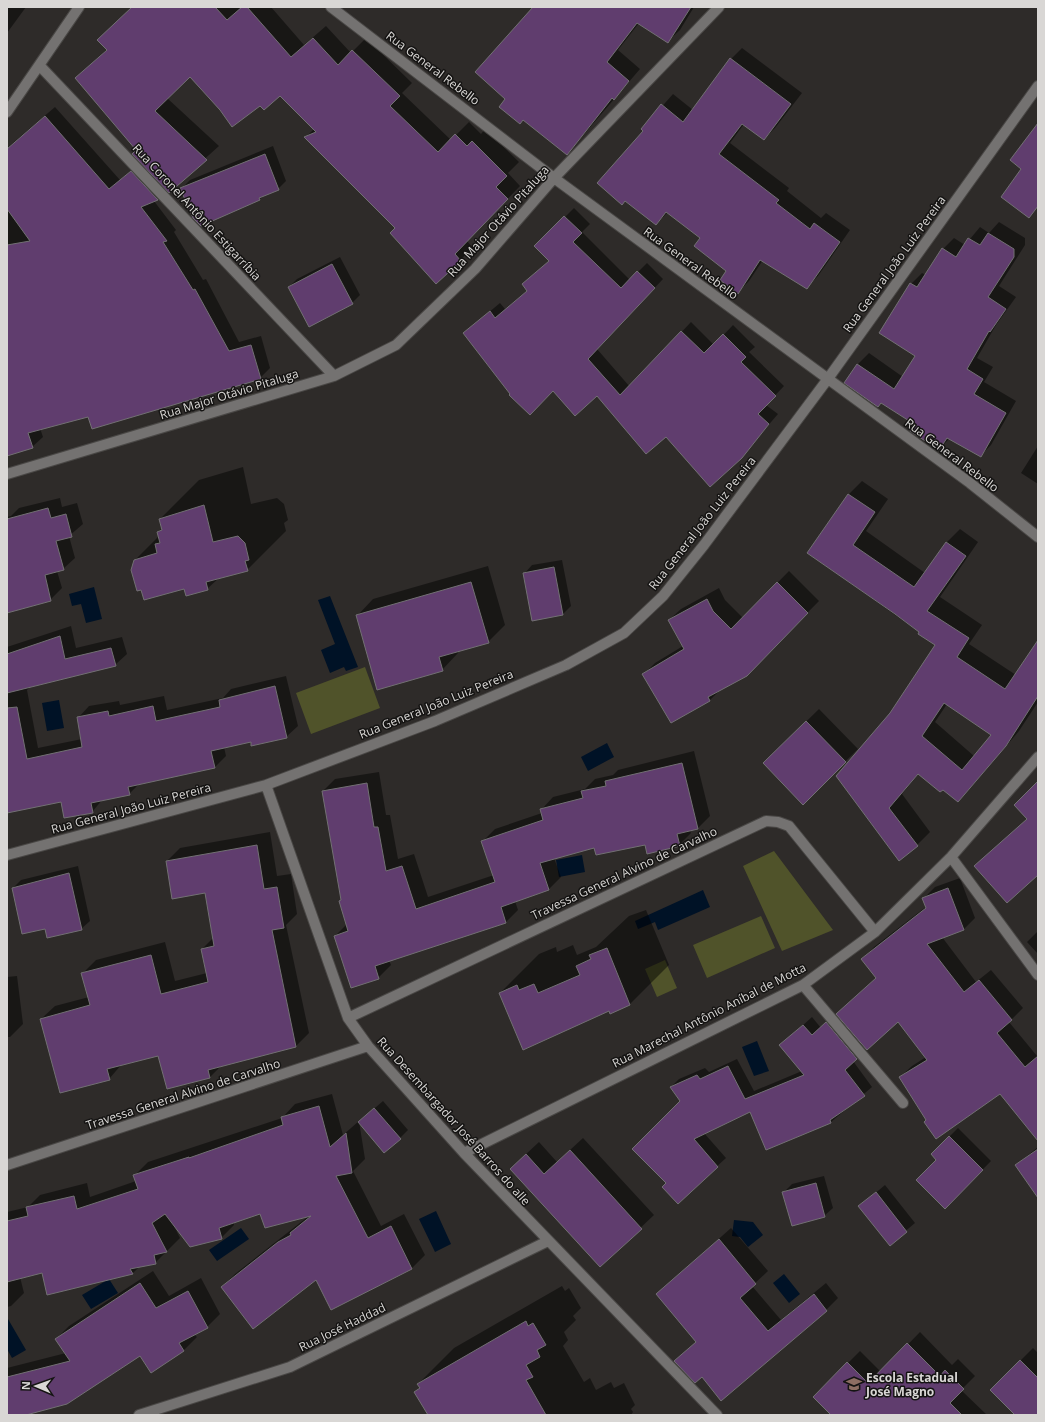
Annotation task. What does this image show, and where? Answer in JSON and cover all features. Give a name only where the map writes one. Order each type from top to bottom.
[{"type":"street","points":[[7,112],[40,66],[79,7]]},
{"type":"street","name":"Rua General Rebello","points":[[331,7],[554,178],[827,380],[970,483],[1038,537]]},
{"type":"street","name":"Rua Major Otávio Pitaluga","points":[[7,474],[334,376],[396,345],[475,270],[554,178],[719,7]]},
{"type":"street","name":"Rua Coronel Antônio Estigarríbia","points":[[40,66],[334,376]]},
{"type":"street","name":"Rua General João Luiz Pereira","points":[[7,855],[266,785],[435,721],[566,665],[624,633],[664,596],[704,546],[827,380],[1038,86]]},
{"type":"street","name":"Rua Marechal Antônio Aníbal de Motta","points":[[464,1153],[803,985],[875,932],[951,857],[1038,757]]},
{"type":"street","name":"Rua Desembargador José Barros do alle","points":[[266,785],[348,1018],[368,1046],[464,1153],[717,1415]]},
{"type":"street","name":"Travessa General Alvino de Carvalho","points":[[348,1018],[766,821],[778,822],[789,826],[875,932]]},
{"type":"street","points":[[951,857],[1038,974]]},
{"type":"street","points":[[803,985],[904,1103]]},
{"type":"street","name":"Travessa General Alvino de Carvalho","points":[[7,1165],[368,1046]]},
{"type":"street","name":"Rua José Haddad","points":[[139,1415],[290,1366],[548,1241]]},
{"type":"green space","points":[[365,667],[380,708],[311,734],[296,693]]},
{"type":"green space","points":[[774,851],[833,930],[782,951],[743,866]]},
{"type":"green space","points":[[761,916],[775,948],[707,978],[693,945]]},
{"type":"green space","points":[[665,960],[677,988],[657,997],[645,969]]},
{"type":"water","points":[[94,587],[102,619],[86,623],[81,604],[72,606],[69,594]]},
{"type":"water","points":[[330,596],[358,667],[346,671],[344,667],[330,673],[321,650],[335,644],[318,600]]},
{"type":"water","points":[[59,700],[64,728],[47,731],[42,703]]},
{"type":"water","points":[[607,743],[614,757],[588,771],[581,757]]},
{"type":"water","points":[[582,855],[585,872],[559,877],[556,860]]},
{"type":"water","points":[[703,890],[710,907],[658,930],[655,922],[638,929],[635,921]]},
{"type":"water","points":[[757,1041],[769,1071],[754,1076],[742,1047]]},
{"type":"water","points":[[436,1211],[451,1244],[435,1252],[419,1219]]},
{"type":"water","points":[[734,1220],[753,1222],[763,1235],[748,1247],[740,1237],[732,1236]]},
{"type":"water","points":[[241,1228],[249,1239],[217,1261],[209,1250]]},
{"type":"water","points":[[784,1274],[800,1294],[789,1303],[773,1283]]},
{"type":"water","points":[[109,1279],[118,1293],[91,1309],[82,1295]]},
{"type":"water","points":[[8,1319],[26,1350],[12,1358],[7,1349]]},
{"type":"building","points":[[132,7],[215,7],[227,20],[242,7],[247,7],[291,57],[313,38],[338,65],[352,50],[400,96],[390,106],[438,152],[455,134],[467,146],[472,141],[507,176],[496,187],[508,199],[455,254],[461,261],[436,284],[390,233],[395,228],[304,137],[316,132],[280,96],[264,110],[260,106],[232,127],[220,110],[190,77],[155,111],[207,160],[169,193],[132,154],[136,150],[75,78],[107,50],[97,40]]},
{"type":"building","points":[[533,7],[691,7],[668,43],[637,23],[607,62],[629,81],[614,100],[612,98],[567,155],[523,120],[520,124],[499,107],[505,99],[475,72]]},
{"type":"building","points":[[730,58],[791,104],[764,140],[742,124],[719,154],[779,200],[776,203],[810,229],[814,223],[840,242],[807,289],[760,260],[738,294],[720,280],[726,271],[694,246],[700,238],[666,212],[656,225],[625,201],[622,205],[597,183],[643,131],[641,129],[661,104],[683,122]]},
{"type":"building","points":[[45,116],[109,189],[131,171],[158,200],[141,207],[167,241],[163,242],[193,290],[195,289],[229,351],[251,345],[261,379],[92,429],[88,417],[28,433],[33,448],[7,456],[7,245],[30,241],[7,209],[7,149]]},
{"type":"building","points":[[1038,123],[1038,206],[1029,218],[1001,197],[1021,169],[1010,160]]},
{"type":"building","points":[[265,154],[279,190],[201,226],[193,218],[180,188]]},
{"type":"building","points":[[564,216],[582,233],[573,242],[621,288],[637,271],[655,288],[588,359],[620,395],[681,331],[704,353],[723,334],[746,357],[741,362],[776,396],[758,414],[769,424],[742,458],[710,487],[666,437],[646,454],[597,396],[575,416],[553,391],[530,415],[509,395],[510,394],[463,333],[490,311],[495,318],[527,291],[522,284],[549,261],[534,246]]},
{"type":"building","points":[[988,233],[1014,249],[1014,257],[988,297],[1006,309],[990,332],[989,331],[967,369],[983,379],[974,394],[1006,413],[981,457],[947,438],[939,450],[910,431],[914,424],[881,403],[878,407],[844,383],[857,364],[894,389],[915,356],[879,333],[910,283],[917,287],[942,248],[956,257],[968,238],[980,245]]},
{"type":"building","points":[[332,264],[353,304],[309,327],[288,287]]},
{"type":"building","points":[[848,494],[875,512],[853,545],[914,587],[946,542],[966,556],[927,611],[969,638],[957,657],[1005,689],[1038,640],[1038,696],[1006,746],[958,802],[943,790],[940,792],[918,774],[889,808],[918,846],[899,861],[836,776],[890,713],[935,645],[918,634],[919,632],[895,614],[807,553]],"holes":[[[944,703],[991,735],[962,770],[922,736]]]},
{"type":"building","points":[[204,505],[213,542],[238,536],[245,543],[249,560],[245,561],[248,571],[206,582],[208,590],[186,596],[184,589],[144,600],[141,590],[137,591],[131,570],[134,560],[157,553],[155,544],[160,543],[157,532],[162,530],[159,519]]},
{"type":"building","points":[[48,508],[51,518],[66,514],[72,537],[56,541],[64,570],[45,575],[51,601],[7,613],[7,519]]},
{"type":"building","points":[[554,567],[563,615],[532,621],[523,573]]},
{"type":"building","points":[[471,582],[489,643],[439,657],[443,671],[377,690],[356,615]]},
{"type":"building","points":[[777,582],[808,613],[747,676],[708,697],[710,701],[671,723],[642,674],[684,649],[668,620],[707,599],[713,611],[731,629]]},
{"type":"building","points":[[60,636],[65,659],[111,648],[116,666],[7,693],[7,654]]},
{"type":"building","points":[[275,686],[287,738],[251,746],[251,742],[211,751],[215,768],[128,787],[130,795],[91,803],[93,813],[64,818],[61,802],[7,813],[7,708],[17,707],[27,759],[82,747],[77,717],[108,711],[109,716],[153,706],[156,721],[220,707],[219,700]]},
{"type":"building","points":[[806,721],[846,762],[803,805],[763,763]]},
{"type":"building","points":[[682,763],[698,829],[677,834],[680,846],[647,854],[645,845],[596,855],[594,848],[540,863],[549,890],[501,907],[506,923],[375,966],[379,979],[351,988],[334,936],[348,931],[339,901],[341,900],[322,791],[367,783],[374,827],[378,827],[386,871],[402,866],[416,909],[495,882],[481,841],[543,820],[540,809],[583,798],[581,791],[606,786],[605,781]]},
{"type":"building","points":[[1038,781],[1038,875],[1007,903],[974,866],[1027,819],[1014,805]]},
{"type":"building","points":[[257,845],[264,889],[277,887],[284,928],[272,930],[296,1047],[208,1070],[210,1078],[167,1089],[158,1056],[107,1069],[110,1080],[60,1093],[40,1019],[90,1005],[81,973],[151,955],[161,994],[208,982],[201,949],[214,946],[205,893],[172,899],[166,861]]},
{"type":"building","points":[[69,873],[82,930],[47,938],[45,929],[22,934],[12,888]]},
{"type":"building","points":[[948,888],[964,930],[927,944],[964,992],[979,980],[1012,1020],[997,1033],[1025,1067],[1038,1056],[1038,1141],[1000,1094],[936,1139],[924,1122],[926,1120],[899,1077],[927,1060],[898,1022],[867,1050],[836,1014],[876,978],[861,959],[926,908],[922,898]]},
{"type":"building","points":[[607,948],[630,1005],[610,1014],[609,1011],[523,1050],[499,993],[517,985],[519,990],[534,984],[538,993],[580,975],[576,966],[591,959],[589,955]]},
{"type":"building","points":[[826,1022],[857,1059],[845,1070],[865,1096],[830,1120],[831,1123],[766,1150],[750,1112],[694,1139],[718,1167],[678,1204],[662,1187],[666,1183],[632,1149],[680,1101],[670,1087],[697,1075],[700,1079],[728,1066],[745,1099],[804,1075],[779,1045],[803,1025],[812,1035]]},
{"type":"building","points":[[319,1106],[330,1147],[346,1133],[352,1173],[336,1176],[368,1238],[391,1226],[412,1269],[331,1310],[316,1280],[253,1329],[221,1287],[278,1242],[291,1235],[290,1233],[311,1216],[265,1228],[260,1214],[219,1228],[222,1239],[190,1247],[165,1214],[152,1223],[167,1252],[154,1255],[156,1264],[130,1269],[133,1274],[47,1295],[42,1273],[7,1282],[7,1221],[28,1216],[26,1207],[74,1196],[77,1209],[138,1189],[133,1175],[189,1158],[283,1125],[281,1117]]},
{"type":"building","points":[[374,1108],[401,1139],[384,1153],[358,1122]]},
{"type":"building","points":[[949,1136],[983,1170],[945,1209],[916,1180],[936,1160],[931,1154]]},
{"type":"building","points":[[1038,1149],[1038,1198],[1015,1165]]},
{"type":"building","points":[[570,1150],[642,1229],[600,1267],[510,1169],[526,1154],[544,1174]]},
{"type":"building","points":[[816,1183],[825,1217],[792,1226],[782,1192]]},
{"type":"building","points":[[876,1192],[907,1232],[890,1246],[858,1206]]},
{"type":"building","points":[[719,1239],[756,1284],[740,1298],[768,1331],[814,1294],[827,1311],[721,1401],[702,1377],[695,1383],[674,1361],[696,1342],[656,1294]]},
{"type":"building","points":[[140,1283],[156,1308],[188,1291],[208,1328],[179,1343],[184,1351],[151,1373],[140,1356],[67,1404],[26,1415],[7,1415],[7,1377],[70,1361],[55,1339]]},
{"type":"building","points":[[526,1321],[528,1326],[533,1323],[546,1345],[537,1350],[540,1357],[526,1365],[533,1377],[526,1380],[546,1415],[428,1415],[414,1392],[420,1388],[417,1384]]},
{"type":"building","points":[[907,1343],[940,1376],[945,1370],[964,1389],[950,1403],[962,1415],[831,1415],[813,1397],[847,1362],[868,1383]]},
{"type":"building","points":[[1020,1360],[1038,1378],[1038,1415],[1015,1415],[990,1390]]},
{"type":"place","name":"Escola Estadual José Magno","points":[[854,1384]]}]
